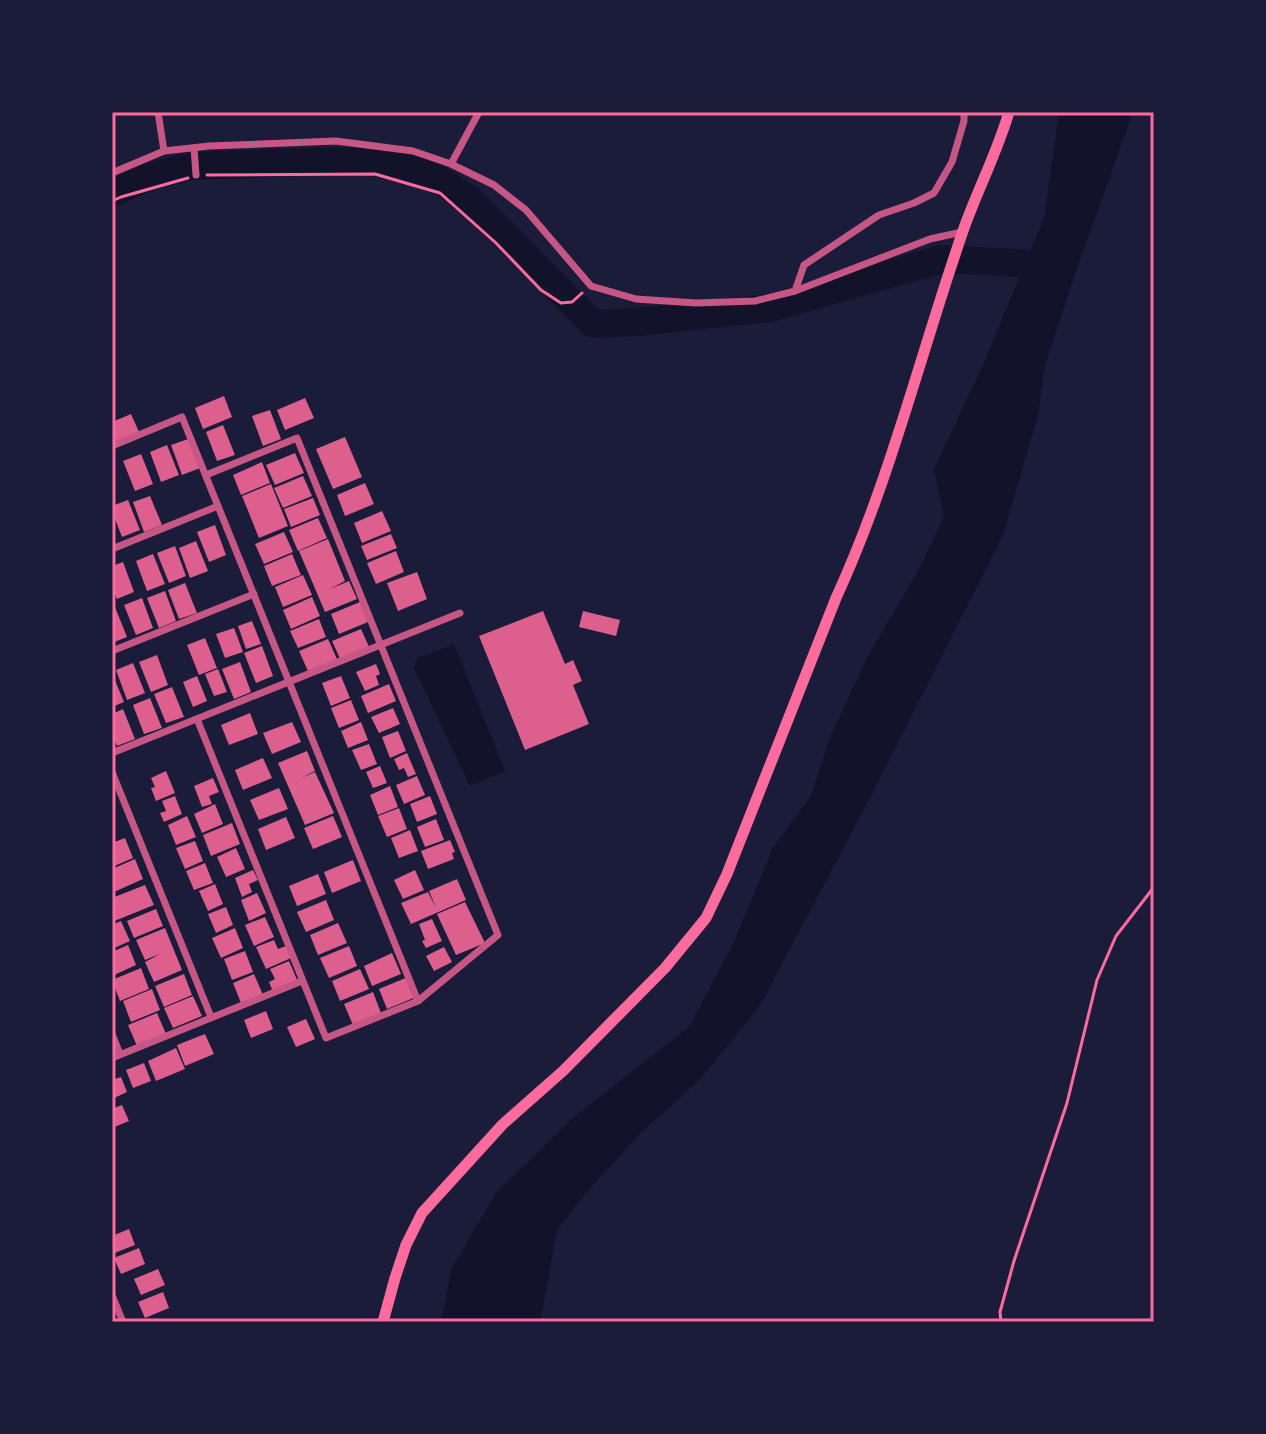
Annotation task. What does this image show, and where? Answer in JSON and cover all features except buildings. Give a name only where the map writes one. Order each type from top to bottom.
[{"type":"main road","points":[[383,1322],[406,1245],[422,1213],[503,1124],[563,1071],[665,968],[706,918],[727,874],[853,561],[962,232],[1009,112]]},
{"type":"street","points":[[158,112],[164,151]]},
{"type":"street","points":[[451,164],[479,112]]},
{"type":"street","points":[[795,291],[804,265],[879,215],[934,193],[952,162],[964,112]]},
{"type":"street","points":[[112,173],[164,151],[336,141],[413,151],[451,164],[494,185],[526,210],[591,286],[636,299],[696,303],[755,301],[795,291],[930,239],[962,232]]},
{"type":"street","points":[[194,149],[196,173]]},
{"type":"street","points":[[112,446],[182,417],[418,1001]]},
{"type":"street","points":[[197,719],[326,1038],[418,1001],[498,935],[297,438],[206,475]]},
{"type":"street","points":[[112,549],[218,506]]},
{"type":"street","points":[[112,651],[254,594]]},
{"type":"street","points":[[112,753],[460,613]]},
{"type":"street","points":[[112,772],[211,1017]]},
{"type":"street","points":[[112,1034],[116,1056],[302,981]]},
{"type":"street","points":[[112,1295],[123,1322]]},
{"type":"path","points":[[112,201],[196,173],[375,174],[440,193],[496,243],[541,290],[561,303],[572,302]]},
{"type":"path","points":[[1001,1322],[1000,1312],[1014,1261],[1067,1103],[1097,980],[1116,936],[1154,887]]},
{"type":"shaded area","points":[[1059,112],[1133,112],[1045,366],[1038,415],[1003,535],[872,794],[759,1007],[700,1079],[642,1132],[589,1189],[557,1230],[538,1322],[439,1322],[451,1270],[496,1193],[574,1117],[689,1027],[733,944],[773,848],[811,796],[829,740],[867,658],[919,569],[944,517],[934,469],[983,365],[1044,218]]},
{"type":"shaded area","points":[[454,644],[505,771],[470,786],[414,668],[417,658]]},
{"type":"waterway","points":[[112,193],[151,176],[193,166],[335,161],[389,163],[433,176],[469,199],[593,324],[770,308],[942,259],[1054,265]]}]
